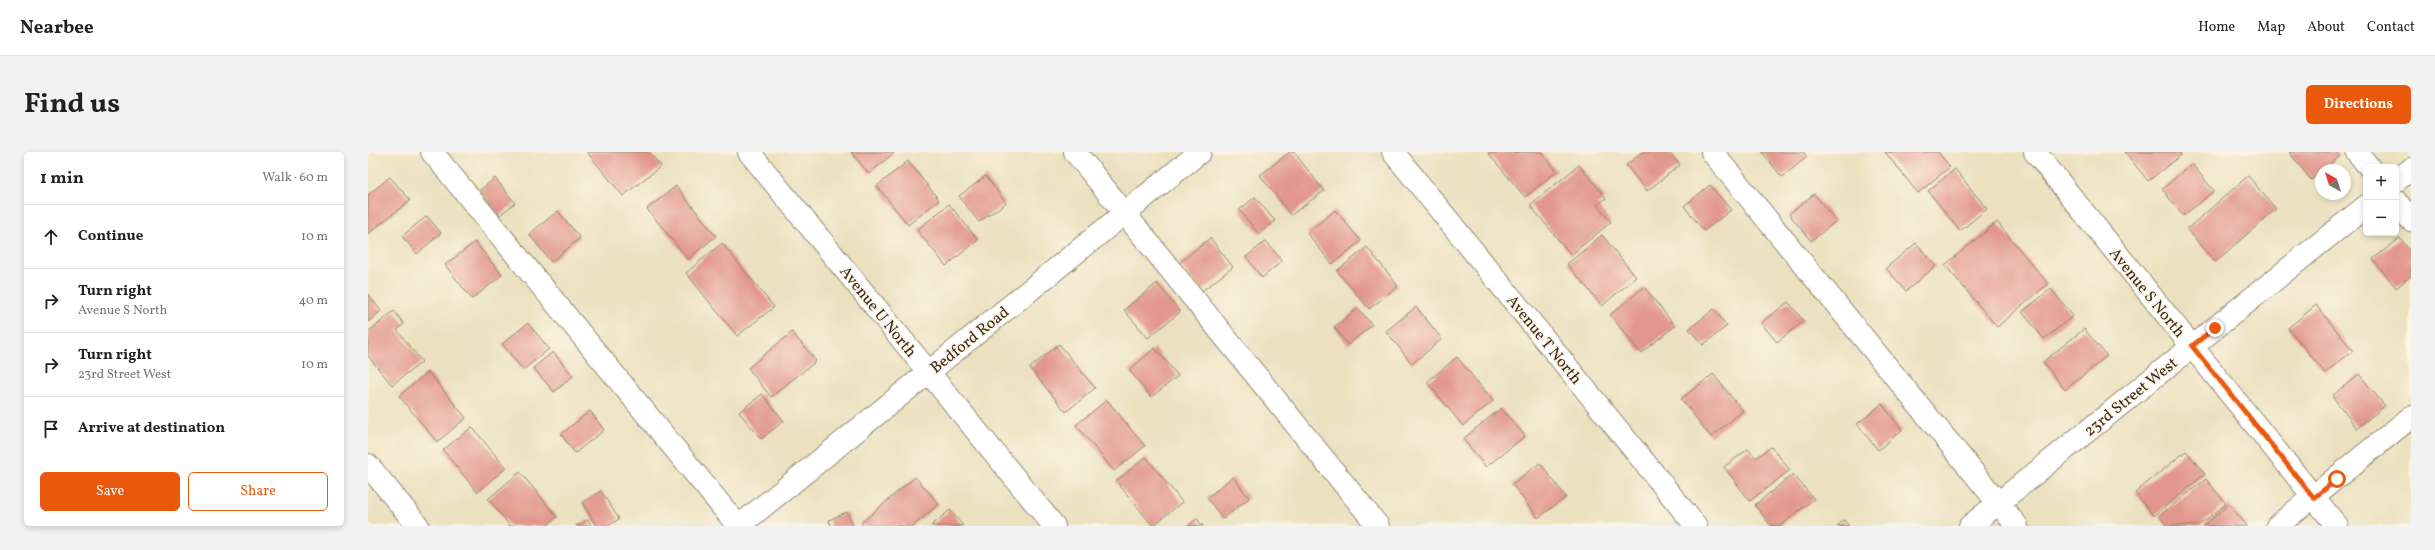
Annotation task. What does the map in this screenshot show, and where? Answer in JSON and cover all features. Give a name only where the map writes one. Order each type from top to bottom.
[{"type":"street","points":[[432,152],[739,526]]},
{"type":"street","name":"Avenue U North","points":[[749,152],[1054,526]]},
{"type":"street","points":[[1075,152],[1378,526]]},
{"type":"street","name":"Bedford Road","points":[[739,526],[1200,152]]},
{"type":"street","name":"Avenue T North","points":[[1393,152],[1696,526]]},
{"type":"street","points":[[1712,152],[2017,526]]},
{"type":"street","name":"Avenue S North","points":[[2034,152],[2337,526]]},
{"type":"street","points":[[2357,152],[2367,164]]},
{"type":"street","points":[[2399,179],[2411,169]]},
{"type":"street","points":[[2399,205],[2411,220]]},
{"type":"street","name":"23rd Street West","points":[[1970,526],[2363,208]]},
{"type":"street","points":[[2277,526],[2314,498],[2411,417]]},
{"type":"street","points":[[368,465],[418,526]]},
{"type":"building","points":[[587,152],[649,152],[661,166],[623,196]]},
{"type":"building","points":[[851,152],[895,152],[869,174]]},
{"type":"building","points":[[1290,152],[1294,152],[1324,191],[1291,215],[1260,175]]},
{"type":"building","points":[[1541,152],[1557,171],[1525,197],[1488,153]]},
{"type":"building","points":[[1642,152],[1669,152],[1680,165],[1647,191],[1626,165]]},
{"type":"building","points":[[1762,152],[1803,152],[1807,157],[1782,177]]},
{"type":"building","points":[[1885,152],[1938,152],[1950,167],[1918,193]]},
{"type":"building","points":[[2125,152],[2179,152],[2181,155],[2148,181]]},
{"type":"building","points":[[2289,152],[2337,152],[2340,156],[2330,164],[2315,164],[2315,177],[2311,180]]},
{"type":"building","points":[[908,161],[939,200],[908,225],[877,186]]},
{"type":"building","points":[[2192,164],[2214,191],[2183,216],[2162,189]]},
{"type":"building","points":[[1579,165],[1606,198],[1597,205],[1611,222],[1571,255],[1530,205]]},
{"type":"building","points":[[1955,169],[1987,209],[1960,231],[1928,191]]},
{"type":"building","points":[[986,176],[1006,203],[979,222],[959,196]]},
{"type":"building","points":[[2248,176],[2276,209],[2215,262],[2187,229]]},
{"type":"building","points":[[390,177],[410,200],[368,234],[368,195]]},
{"type":"building","points":[[495,178],[515,203],[500,215],[480,190]]},
{"type":"building","points":[[1710,185],[1731,210],[1704,231],[1684,206]]},
{"type":"building","points":[[676,186],[716,236],[688,259],[647,209]]},
{"type":"building","points":[[1814,194],[1836,221],[1811,241],[1789,214]]},
{"type":"building","points":[[1255,197],[1275,221],[1259,234],[1239,210]]},
{"type":"building","points":[[949,204],[978,240],[946,266],[917,230]]},
{"type":"building","points":[[1335,210],[1361,241],[1332,264],[1307,233]]},
{"type":"building","points":[[558,211],[580,238],[551,262],[529,234]]},
{"type":"building","points":[[427,216],[441,233],[417,254],[402,236]]},
{"type":"building","points":[[1997,222],[2048,284],[1997,327],[1945,265]]},
{"type":"building","points":[[1602,235],[1636,277],[1602,306],[1567,264]]},
{"type":"building","points":[[1210,238],[1233,267],[1202,291],[1179,263]]},
{"type":"building","points":[[2400,238],[2411,252],[2411,276],[2396,288],[2373,259]]},
{"type":"building","points":[[1266,241],[1282,261],[1262,278],[1246,257]]},
{"type":"building","points":[[475,242],[502,275],[472,299],[445,265]]},
{"type":"building","points":[[722,243],[774,307],[737,336],[686,273]]},
{"type":"building","points":[[1916,243],[1936,266],[1906,291],[1886,268]]},
{"type":"building","points":[[1367,247],[1398,286],[1369,309],[1337,271]]},
{"type":"building","points":[[1157,283],[1180,312],[1148,338],[1124,310]]},
{"type":"building","points":[[1644,287],[1675,326],[1641,353],[1610,315]]},
{"type":"building","points":[[2051,289],[2073,316],[2044,339],[2022,312]]},
{"type":"building","points":[[368,294],[381,311],[368,322]]},
{"type":"building","points":[[1788,302],[1804,321],[1777,342],[1761,323]]},
{"type":"building","points":[[2316,305],[2353,351],[2325,373],[2288,328]]},
{"type":"building","points":[[1416,307],[1442,339],[1412,364],[1386,331]]},
{"type":"building","points":[[1358,308],[1372,325],[1348,345],[1334,327]]},
{"type":"building","points":[[1714,309],[1727,326],[1703,345],[1689,329]]},
{"type":"building","points":[[394,311],[404,324],[397,330],[422,362],[392,385],[368,356],[368,332]]},
{"type":"building","points":[[528,323],[549,349],[523,370],[502,344]]},
{"type":"building","points":[[2084,329],[2107,356],[2065,390],[2043,362]]},
{"type":"building","points":[[792,332],[816,361],[771,397],[748,368]]},
{"type":"building","points":[[1059,344],[1095,388],[1066,412],[1030,368]]},
{"type":"building","points":[[1155,348],[1178,376],[1151,397],[1129,370]]},
{"type":"building","points":[[553,352],[573,376],[554,392],[533,368]]},
{"type":"building","points":[[1457,357],[1493,401],[1463,426],[1427,382]]},
{"type":"building","points":[[428,372],[466,418],[437,442],[399,396]]},
{"type":"building","points":[[1713,374],[1743,411],[1711,437],[1681,399]]},
{"type":"building","points":[[2359,374],[2385,406],[2357,428],[2332,396]]},
{"type":"building","points":[[762,394],[784,421],[761,439],[739,412]]},
{"type":"building","points":[[1107,400],[1145,446],[1114,471],[1076,425]]},
{"type":"building","points":[[1882,404],[1902,430],[1878,450],[1857,424]]},
{"type":"building","points":[[1501,408],[1525,436],[1486,467],[1463,439]]},
{"type":"building","points":[[590,411],[604,430],[575,453],[561,434]]},
{"type":"building","points":[[472,427],[506,468],[477,492],[443,450]]},
{"type":"building","points":[[1771,447],[1790,470],[1750,501],[1724,467],[1748,449],[1756,458]]},
{"type":"building","points":[[2186,451],[2205,474],[2154,516],[2135,493]]},
{"type":"building","points":[[1146,457],[1182,502],[1153,526],[1116,481]]},
{"type":"building","points":[[1540,463],[1566,497],[1538,518],[1512,484]]},
{"type":"building","points":[[520,472],[557,517],[546,526],[510,526],[488,499]]},
{"type":"building","points":[[1793,474],[1814,499],[1780,526],[1771,526],[1755,505]]},
{"type":"building","points":[[915,477],[939,504],[913,526],[863,526],[861,523]]},
{"type":"building","points":[[1233,477],[1249,498],[1223,519],[1207,498]]},
{"type":"building","points":[[2206,479],[2226,504],[2198,526],[2167,526],[2159,516]]},
{"type":"building","points":[[601,491],[619,519],[608,526],[597,526],[582,503]]},
{"type":"building","points":[[2229,504],[2247,526],[2203,526]]},
{"type":"building","points":[[950,510],[963,526],[931,526]]},
{"type":"building","points":[[847,512],[853,526],[831,526],[829,520]]},
{"type":"building","points":[[1197,519],[1203,526],[1188,526]]},
{"type":"building","points":[[588,520],[591,526],[576,526]]},
{"type":"building","points":[[1844,520],[1849,526],[1837,526]]},
{"type":"route","points":[[2215,328],[2192,346],[2219,381],[2314,498],[2337,479]]}]
